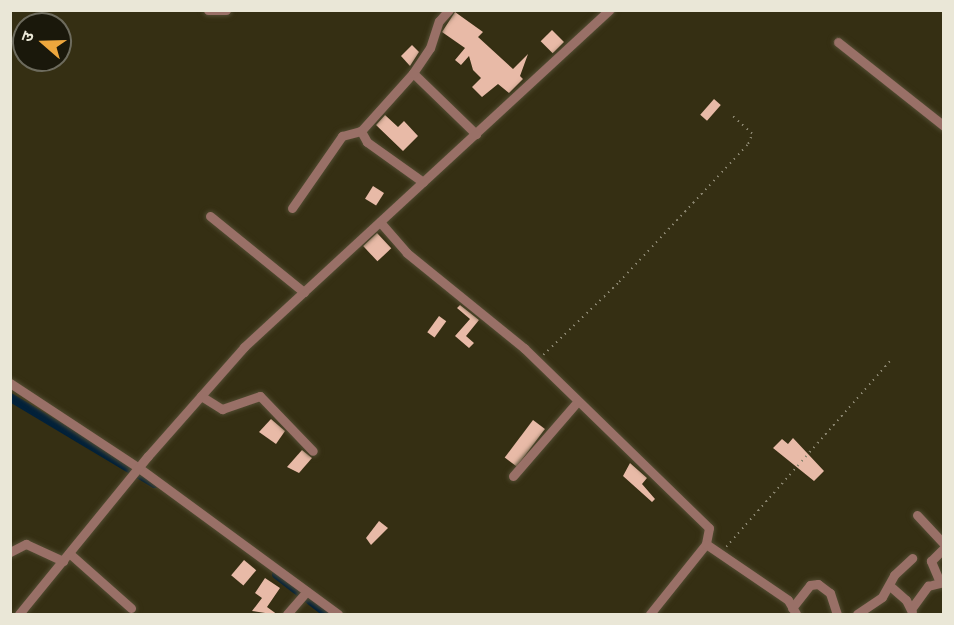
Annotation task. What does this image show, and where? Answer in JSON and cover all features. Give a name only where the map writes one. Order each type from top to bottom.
[{"type":"street","points":[[208,10],[226,10]]},
{"type":"street","points":[[292,208],[342,136],[362,130],[413,72],[430,48],[439,21],[449,10]]},
{"type":"street","points":[[24,613],[136,471],[244,346],[609,10]]},
{"type":"street","points":[[838,42],[944,126]]},
{"type":"street","points":[[413,72],[476,134]]},
{"type":"street","points":[[362,130],[366,142],[423,182]]},
{"type":"street","points":[[210,216],[304,292]]},
{"type":"street","points":[[380,222],[407,253],[536,362],[704,522],[709,532],[706,544],[650,615]]},
{"type":"street","points":[[10,383],[136,471],[304,594],[338,615]]},
{"type":"street","points":[[201,396],[222,409],[260,396],[313,451]]},
{"type":"street","points":[[513,476],[577,402]]},
{"type":"street","points":[[890,586],[912,612],[928,586],[941,581],[931,561],[943,549],[917,515]]},
{"type":"street","points":[[10,552],[26,544],[66,557],[131,608]]},
{"type":"street","points":[[706,544],[788,600],[794,611],[810,585],[818,584],[830,593],[837,615]]},
{"type":"street","points":[[857,615],[882,597],[894,575],[912,558]]},
{"type":"street","points":[[287,615],[304,594]]},
{"type":"path","points":[[536,362],[619,282],[748,144],[752,134],[731,115]]},
{"type":"path","points":[[720,554],[890,361]]},
{"type":"building","points":[[455,12],[483,32],[478,37],[513,69],[528,54],[520,76],[523,79],[509,93],[498,84],[482,97],[472,87],[481,78],[473,70],[469,56],[461,65],[455,60],[465,48],[442,32]]},
{"type":"building","points":[[552,30],[564,42],[553,53],[541,41]]},
{"type":"building","points":[[412,45],[419,52],[410,66],[401,56]]},
{"type":"building","points":[[714,99],[721,105],[707,121],[700,115]]},
{"type":"building","points":[[385,115],[398,127],[404,121],[418,136],[403,151],[376,125]]},
{"type":"building","points":[[373,186],[384,193],[376,206],[365,199]]},
{"type":"building","points":[[377,233],[391,248],[377,261],[363,246]]},
{"type":"building","points":[[460,305],[479,320],[466,336],[474,343],[469,348],[455,336],[470,319],[457,308]]},
{"type":"building","points":[[439,316],[446,321],[435,337],[427,332]]},
{"type":"building","points":[[271,419],[285,431],[276,444],[259,432]]},
{"type":"building","points":[[533,420],[545,429],[517,467],[505,458]]},
{"type":"building","points":[[793,438],[824,471],[814,481],[773,448],[782,439],[788,444]]},
{"type":"building","points":[[302,450],[312,458],[299,473],[287,467]]},
{"type":"building","points":[[630,463],[647,478],[642,484],[655,499],[652,502],[623,476]]},
{"type":"building","points":[[379,521],[388,528],[371,545],[366,538]]},
{"type":"building","points":[[244,560],[256,570],[243,586],[231,575]]},
{"type":"building","points":[[265,578],[280,588],[267,607],[278,615],[252,611],[262,598],[255,593]]},
{"type":"waterway","points":[[10,397],[154,483]]},
{"type":"waterway","points":[[276,574],[328,614]]}]
